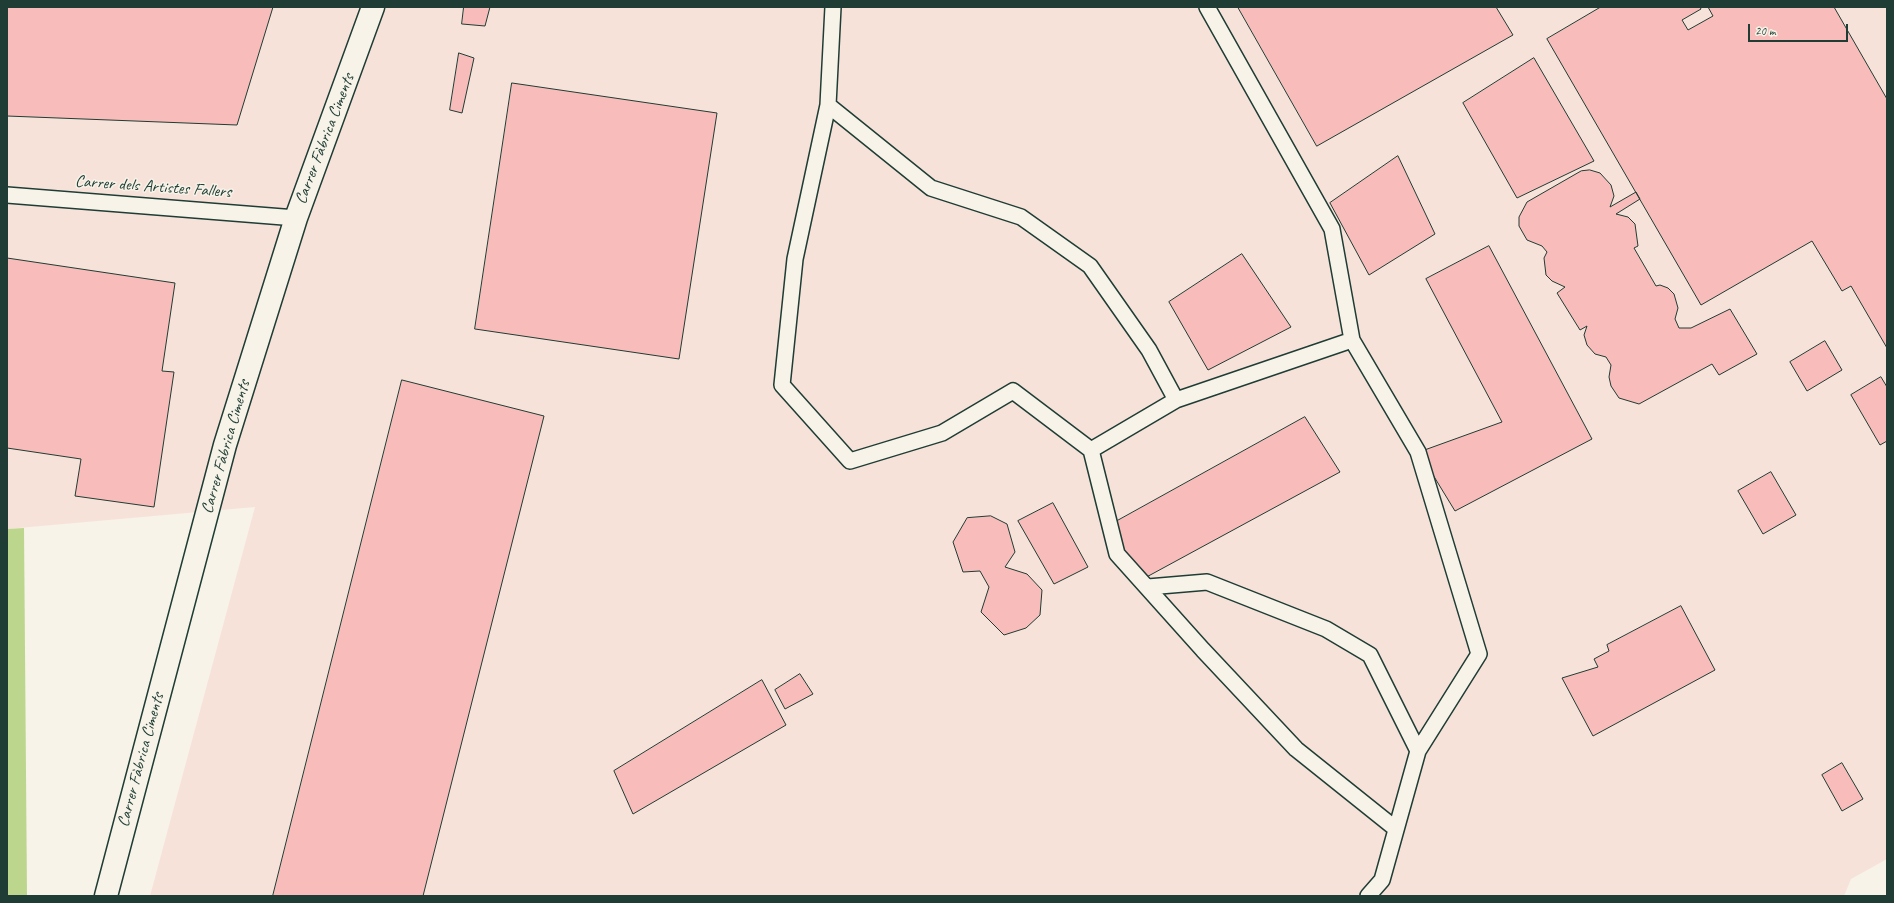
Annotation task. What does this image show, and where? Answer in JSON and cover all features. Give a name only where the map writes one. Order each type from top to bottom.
[{"type":"street","name":"Carrer Fàbrica Ciments","points":[[106,896],[225,444],[296,218],[373,7]]},
{"type":"lane","points":[[833,7],[828,105],[795,259],[782,385],[850,461],[942,432],[1013,391],[1091,450],[1117,554],[1203,650],[1296,749],[1396,829]]},
{"type":"lane","points":[[1207,7],[1332,229],[1352,340],[1418,452],[1479,654],[1418,752],[1382,880],[1368,896]]},
{"type":"lane","points":[[828,105],[931,188],[1021,217],[1090,266],[1149,350],[1176,400]]},
{"type":"lane","name":"Carrer dels Artistes Fallers","points":[[7,195],[296,218]]},
{"type":"lane","points":[[1091,450],[1176,400],[1352,340]]},
{"type":"lane","points":[[1148,587],[1207,582],[1326,629],[1370,655],[1418,752]]},
{"type":"shaded area","points":[[7,7],[1887,7],[1887,859],[1851,879],[1844,896],[150,896],[255,507],[7,529]]},
{"type":"green space","points":[[24,528],[27,896],[7,896],[7,529]]},
{"type":"building","points":[[7,7],[273,7],[237,125],[7,116]]},
{"type":"building","points":[[464,7],[490,7],[485,26],[462,24]]},
{"type":"building","points":[[1238,7],[1496,7],[1513,35],[1317,146]]},
{"type":"building","points":[[1601,7],[1700,7],[1701,9],[1682,20],[1688,30],[1713,16],[1708,7],[1834,7],[1887,99],[1887,348],[1851,286],[1842,291],[1812,241],[1701,305],[1547,39]]},
{"type":"building","points":[[459,53],[474,58],[462,113],[450,110]]},
{"type":"building","points":[[1534,58],[1594,161],[1517,198],[1463,103]]},
{"type":"building","points":[[512,83],[717,113],[679,359],[475,329]]},
{"type":"building","points":[[1398,156],[1435,234],[1369,275],[1330,203]]},
{"type":"building","points":[[1590,170],[1600,173],[1611,185],[1614,196],[1610,207],[1636,192],[1640,199],[1616,214],[1628,217],[1635,224],[1638,246],[1634,248],[1656,286],[1660,285],[1668,288],[1674,294],[1678,308],[1675,319],[1679,328],[1691,328],[1730,309],[1757,354],[1719,375],[1712,364],[1639,404],[1619,398],[1611,386],[1609,377],[1611,365],[1606,357],[1595,354],[1587,345],[1584,335],[1587,326],[1580,330],[1557,293],[1565,287],[1552,281],[1546,275],[1544,258],[1547,252],[1542,246],[1527,240],[1519,226],[1519,217],[1527,202],[1581,171]]},
{"type":"building","points":[[1489,246],[1592,439],[1455,511],[1419,452],[1502,422],[1426,279]]},
{"type":"building","points":[[1242,254],[1291,327],[1208,370],[1169,302]]},
{"type":"building","points":[[7,258],[175,283],[162,371],[174,372],[154,507],[75,496],[81,459],[7,448]]},
{"type":"building","points":[[1825,341],[1842,370],[1807,391],[1790,362]]},
{"type":"building","points":[[1881,377],[1887,387],[1887,441],[1880,445],[1851,395]]},
{"type":"building","points":[[402,380],[544,416],[423,896],[273,896]]},
{"type":"building","points":[[1305,417],[1340,472],[1141,580],[1110,525]]},
{"type":"building","points":[[1771,472],[1796,515],[1763,534],[1738,491]]},
{"type":"building","points":[[1053,503],[1088,567],[1054,584],[1018,521]]},
{"type":"building","points":[[991,516],[1007,524],[1015,552],[1005,567],[1027,574],[1042,590],[1040,615],[1026,628],[1004,635],[981,612],[989,587],[980,571],[963,572],[953,542],[967,518]]},
{"type":"building","points":[[1681,606],[1715,670],[1593,736],[1562,678],[1598,667],[1594,659],[1609,651],[1607,645]]},
{"type":"building","points":[[800,674],[813,694],[785,709],[775,690]]},
{"type":"building","points":[[762,680],[786,725],[633,814],[614,771]]},
{"type":"building","points":[[1842,763],[1863,799],[1842,811],[1822,775]]}]
